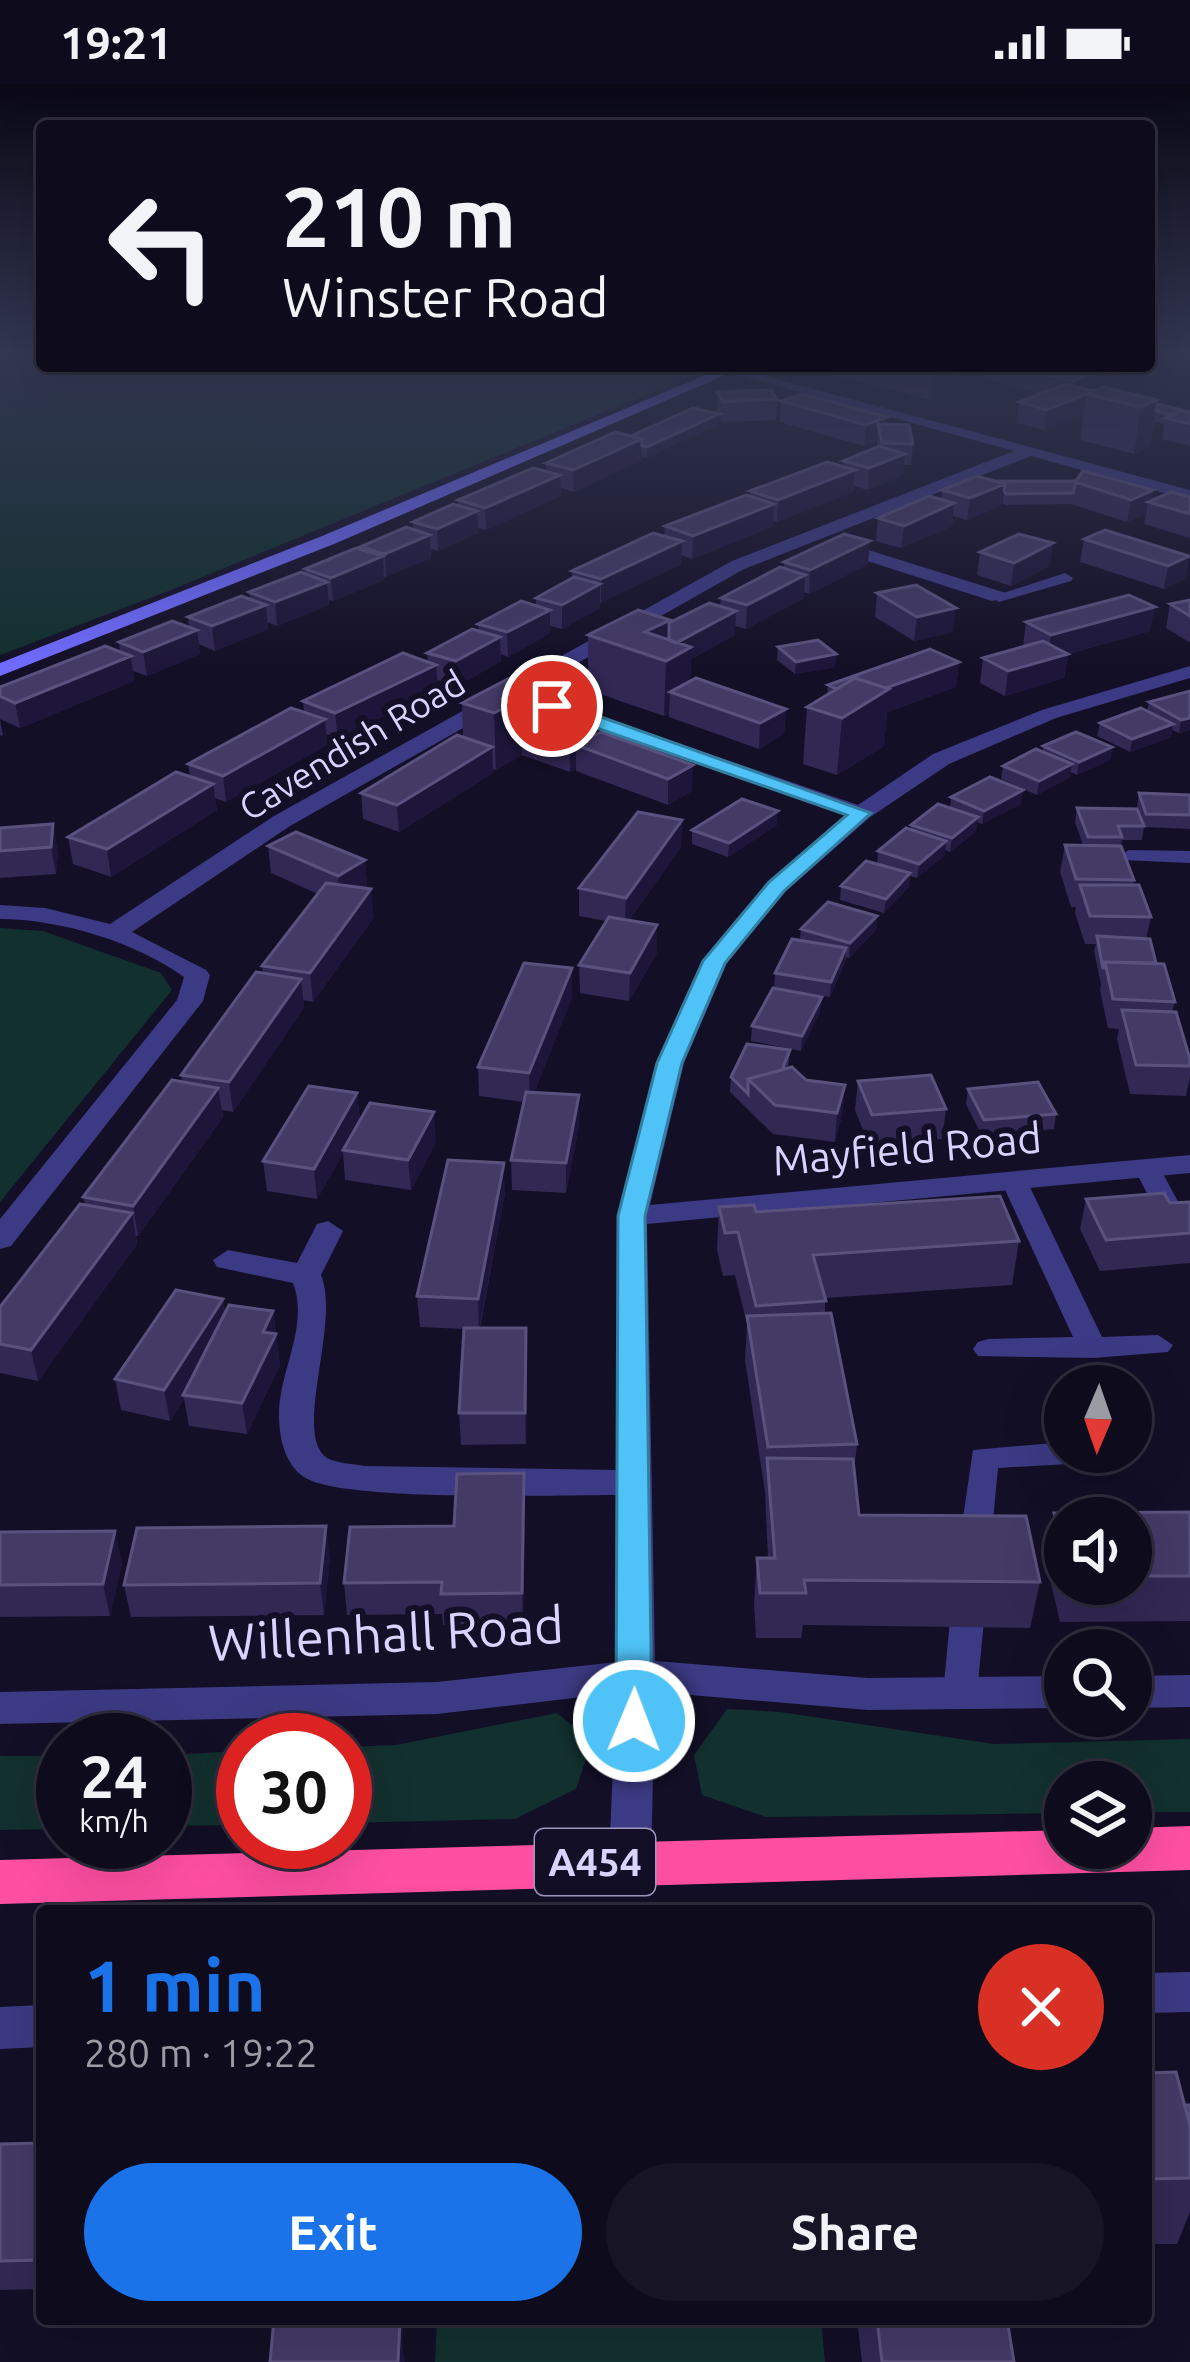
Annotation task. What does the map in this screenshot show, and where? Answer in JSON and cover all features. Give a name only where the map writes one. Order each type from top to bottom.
[{"type":"highway","name":"A454","points":[[0,1882],[1190,1848]]},
{"type":"street","points":[[0,670],[328,540],[519,457]]},
{"type":"street","name":"Cavendish Road","points":[[110,935],[282,821],[738,566],[1013,457]]},
{"type":"street","points":[[1052,457],[1190,495]]},
{"type":"street","points":[[809,536],[999,597]]},
{"type":"street","points":[[915,599],[948,582]]},
{"type":"street","points":[[630,1861],[636,1675],[632,1216],[670,1063],[715,961],[777,887],[861,813],[941,759],[1048,714],[1190,672]]},
{"type":"street","points":[[508,691],[861,813]]},
{"type":"street","points":[[0,912],[36,914],[110,935],[182,960],[197,974],[190,1001],[0,1239]]},
{"type":"street","name":"Mayfield Road","points":[[632,1216],[1190,1164]]},
{"type":"street","points":[[328,1232],[306,1275],[313,1292],[314,1323],[295,1413],[299,1448],[316,1468],[364,1479],[634,1483]]},
{"type":"street","points":[[228,1260],[306,1275]]},
{"type":"street","name":"Willenhall Road","points":[[0,1708],[436,1698],[636,1675],[868,1694],[1044,1692]]},
{"type":"street","points":[[1152,1692],[1190,1691]]},
{"type":"street","points":[[1152,1994],[1190,1992]]},
{"type":"street","points":[[0,2028],[36,2026]]},
{"type":"lane","points":[[999,597],[1065,578]]},
{"type":"lane","points":[[1129,856],[1190,857]]},
{"type":"lane","points":[[1147,1168],[1190,1250]]},
{"type":"lane","points":[[1014,1181],[1093,1348]]},
{"type":"lane","points":[[988,1349],[1159,1346]]},
{"type":"lane","points":[[960,1693],[984,1459],[1044,1455]]},
{"type":"green space","points":[[0,457],[494,457],[166,592],[0,655]]},
{"type":"green space","points":[[0,928],[43,931],[161,973],[172,990],[0,1202]]},
{"type":"green space","points":[[727,1709],[780,1712],[994,1744],[1190,1739],[1190,1812],[1152,1812],[1152,1761],[1044,1761],[1044,1813],[766,1817],[702,1795],[694,1755]]},
{"type":"green space","points":[[557,1713],[592,1741],[576,1789],[515,1819],[372,1822],[372,1746]]},
{"type":"green space","points":[[216,1752],[216,1825],[192,1826],[192,1754]]},
{"type":"green space","points":[[0,1756],[36,1756],[36,1829],[0,1830]]},
{"type":"green space","points":[[437,2325],[822,2325],[825,2362],[435,2362]]},
{"type":"building","points":[[559,457],[601,457],[573,470],[546,463]]},
{"type":"building","points":[[852,457],[896,457],[869,468],[843,461]]},
{"type":"building","points":[[827,462],[855,470],[778,500],[750,491]]},
{"type":"building","points":[[533,468],[560,475],[485,508],[458,500]]},
{"type":"building","points":[[1083,471],[1153,490],[1131,500],[1075,482]]},
{"type":"building","points":[[977,476],[1005,484],[970,498],[942,490]]},
{"type":"building","points":[[996,481],[1076,481],[1073,493],[1006,494],[1005,484]]},
{"type":"building","points":[[1171,492],[1190,497],[1190,514],[1148,502]]},
{"type":"building","points":[[746,495],[774,504],[693,536],[665,526]]},
{"type":"building","points":[[929,496],[954,503],[904,526],[878,518]]},
{"type":"building","points":[[453,504],[477,511],[437,529],[413,522]]},
{"type":"building","points":[[406,527],[430,535],[385,554],[360,547]]},
{"type":"building","points":[[1105,530],[1189,556],[1168,566],[1084,539]]},
{"type":"building","points":[[653,533],[682,541],[601,579],[572,571]]},
{"type":"building","points":[[844,534],[870,541],[810,570],[784,562]]},
{"type":"building","points":[[1019,534],[1053,543],[1014,563],[980,552]]},
{"type":"building","points":[[356,548],[383,556],[331,578],[305,569]]},
{"type":"building","points":[[780,567],[805,575],[747,605],[721,598]]},
{"type":"building","points":[[301,572],[327,582],[275,602],[249,592]]},
{"type":"building","points":[[574,577],[600,584],[562,605],[536,598]]},
{"type":"building","points":[[916,585],[956,608],[917,617],[877,593]]},
{"type":"building","points":[[1129,595],[1155,607],[1051,635],[1026,622]]},
{"type":"building","points":[[241,596],[266,605],[212,626],[188,617]]},
{"type":"building","points":[[1190,600],[1190,616],[1170,604]]},
{"type":"building","points":[[521,601],[550,610],[507,632],[478,624]]},
{"type":"building","points":[[709,603],[736,611],[676,643],[669,640],[669,623]]},
{"type":"building","points":[[638,610],[670,620],[645,632],[691,647],[666,661],[588,635]]},
{"type":"building","points":[[172,621],[197,630],[143,652],[119,642]]},
{"type":"building","points":[[472,629],[500,637],[456,661],[427,653]]},
{"type":"building","points":[[818,640],[836,654],[796,662],[778,647]]},
{"type":"building","points":[[1043,641],[1068,654],[1008,671],[983,658]]},
{"type":"building","points":[[105,646],[131,656],[15,703],[0,696],[0,687]]},
{"type":"building","points":[[930,649],[959,662],[886,688],[855,678],[837,689],[828,685]]},
{"type":"building","points":[[403,653],[436,665],[335,713],[303,701]]},
{"type":"building","points":[[523,671],[556,681],[548,686],[595,701],[569,715],[521,699],[494,713],[462,703]]},
{"type":"building","points":[[696,678],[786,709],[760,723],[670,692]]},
{"type":"building","points":[[855,678],[889,689],[842,718],[807,707]]},
{"type":"building","points":[[1190,691],[1190,718],[1181,720],[1149,702]]},
{"type":"building","points":[[291,708],[325,719],[223,776],[188,764]]},
{"type":"building","points":[[1141,708],[1173,724],[1132,739],[1100,723]]},
{"type":"building","points":[[601,732],[693,765],[668,779],[576,745]]},
{"type":"building","points":[[1076,732],[1112,747],[1079,762],[1043,746]]},
{"type":"building","points":[[457,735],[492,747],[397,805],[361,793]]},
{"type":"building","points":[[1036,749],[1072,764],[1039,781],[1003,766]]},
{"type":"building","points":[[176,772],[213,784],[107,849],[68,837]]},
{"type":"building","points":[[990,777],[1023,790],[984,811],[951,797]]},
{"type":"building","points":[[1139,793],[1190,795],[1190,815],[1146,814]]},
{"type":"building","points":[[742,799],[778,811],[729,843],[692,830]]},
{"type":"building","points":[[938,804],[978,817],[952,838],[911,825]]},
{"type":"building","points":[[1077,808],[1137,809],[1144,826],[1118,826],[1122,837],[1088,837]]},
{"type":"building","points":[[638,812],[682,820],[626,898],[579,888]]},
{"type":"building","points":[[53,824],[51,847],[0,851],[0,828]]},
{"type":"building","points":[[906,828],[946,841],[919,864],[878,851]]},
{"type":"building","points":[[296,832],[365,860],[338,876],[268,846]]},
{"type":"building","points":[[1065,845],[1121,846],[1134,880],[1076,879]]},
{"type":"building","points":[[866,861],[910,873],[886,899],[841,886]]},
{"type":"building","points":[[326,883],[371,889],[310,973],[262,966]]},
{"type":"building","points":[[1080,885],[1139,885],[1151,917],[1090,916]]},
{"type":"building","points":[[828,902],[877,916],[850,943],[801,929]]},
{"type":"building","points":[[609,917],[657,925],[630,973],[579,965]]},
{"type":"building","points":[[1097,936],[1150,939],[1156,963],[1105,962],[1103,969]]},
{"type":"building","points":[[792,939],[846,948],[831,982],[775,973]]},
{"type":"building","points":[[1105,962],[1164,964],[1175,1002],[1113,999]]},
{"type":"building","points":[[524,963],[572,968],[529,1073],[478,1067]]},
{"type":"building","points":[[256,972],[301,979],[229,1082],[181,1075]]},
{"type":"building","points":[[773,988],[822,997],[802,1036],[752,1026]]},
{"type":"building","points":[[1122,1010],[1176,1012],[1190,1066],[1136,1065]]},
{"type":"building","points":[[747,1044],[790,1050],[782,1070],[748,1079],[748,1094],[731,1077]]},
{"type":"building","points":[[792,1067],[806,1080],[845,1085],[837,1113],[775,1105],[748,1079]]},
{"type":"building","points":[[931,1075],[946,1109],[872,1115],[858,1081]]},
{"type":"building","points":[[172,1080],[218,1088],[133,1206],[83,1197]]},
{"type":"building","points":[[1038,1082],[1056,1114],[984,1120],[968,1089]]},
{"type":"building","points":[[309,1086],[357,1093],[314,1169],[263,1161]]},
{"type":"building","points":[[526,1092],[579,1095],[566,1163],[511,1160]]},
{"type":"building","points":[[370,1103],[434,1112],[408,1160],[343,1150]]},
{"type":"building","points":[[448,1160],[504,1163],[478,1299],[417,1296]]},
{"type":"building","points":[[1164,1193],[1170,1203],[1190,1202],[1190,1233],[1106,1240],[1086,1199]]},
{"type":"building","points":[[1000,1196],[1019,1241],[813,1255],[826,1301],[756,1306],[738,1232],[725,1233],[719,1207],[754,1205],[756,1212]]},
{"type":"building","points":[[80,1204],[132,1213],[31,1350],[0,1344],[0,1307]]},
{"type":"building","points":[[176,1290],[223,1299],[164,1390],[115,1379]]},
{"type":"building","points":[[229,1305],[273,1311],[263,1332],[276,1334],[242,1403],[183,1395]]},
{"type":"building","points":[[831,1313],[857,1444],[768,1447],[747,1316]]},
{"type":"building","points":[[464,1328],[526,1328],[525,1413],[459,1413]]},
{"type":"building","points":[[767,1458],[853,1459],[859,1515],[1026,1516],[1040,1582],[804,1580],[806,1593],[760,1593],[757,1558],[775,1558]]},
{"type":"building","points":[[524,1473],[522,1593],[441,1594],[442,1582],[344,1583],[350,1527],[454,1526],[457,1474]]},
{"type":"building","points":[[1152,1512],[1190,1512],[1190,1576],[1152,1576]]},
{"type":"building","points":[[326,1526],[320,1583],[124,1585],[137,1528]]},
{"type":"building","points":[[115,1531],[103,1584],[0,1585],[0,1532]]},
{"type":"building","points":[[1176,2072],[1190,2126],[1190,2178],[1152,2179],[1152,2073]]},
{"type":"building","points":[[36,2143],[36,2260],[0,2261],[0,2144]]},
{"type":"building","points":[[273,2325],[400,2325],[398,2362],[270,2362]]},
{"type":"building","points":[[878,2325],[1008,2325],[1014,2362],[882,2362]]},
{"type":"route","points":[[552,706],[861,813],[777,887],[715,961],[670,1063],[632,1216],[634,1721]]}]
